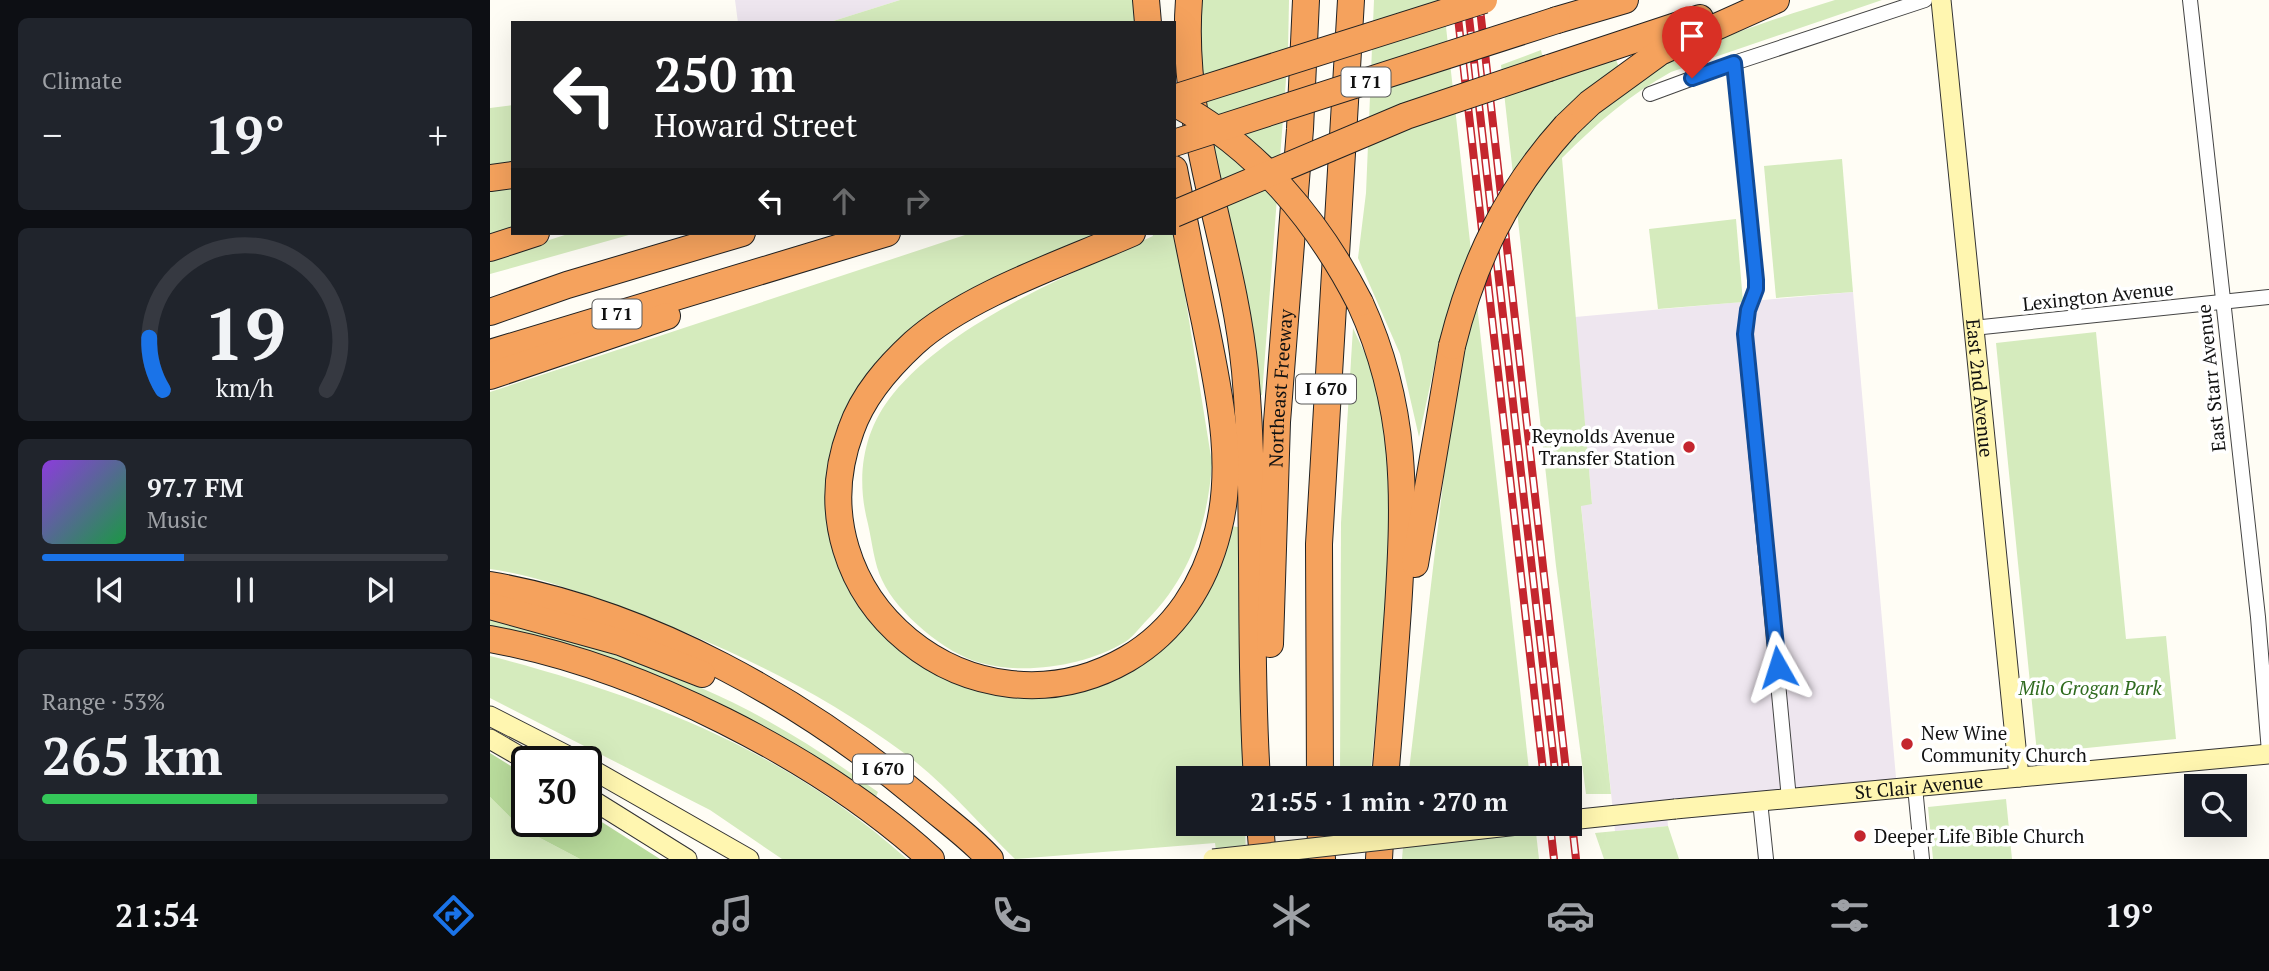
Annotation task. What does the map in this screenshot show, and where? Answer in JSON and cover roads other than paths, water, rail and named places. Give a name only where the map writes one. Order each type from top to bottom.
[{"type":"highway","points":[[1146,0],[1149,21]]},
{"type":"highway","points":[[1189,0],[1188,60],[1192,107],[1228,259],[1245,372],[1257,766]]},
{"type":"highway","name":"Northeast Freeway","points":[[1268,766],[1276,435],[1300,129],[1306,0]]},
{"type":"highway","name":"I 670","points":[[1320,766],[1320,531],[1351,0]]},
{"type":"highway","name":"I 71","points":[[1176,99],[1484,0]]},
{"type":"highway","name":"I 71","points":[[1176,141],[1625,0]]},
{"type":"highway","points":[[1176,213],[1406,116],[1763,0]]},
{"type":"highway","points":[[1392,690],[1452,346],[1462,305],[1486,241],[1511,195],[1540,155],[1590,103],[1660,52],[1776,0]]},
{"type":"highway","points":[[1176,101],[1210,122],[1292,199],[1321,234],[1360,303],[1387,370],[1401,455],[1404,508],[1386,766]]},
{"type":"highway","points":[[490,178],[511,175]]},
{"type":"highway","points":[[1127,235],[1004,289],[918,340],[883,373],[851,427],[844,452],[839,504],[842,530],[857,576],[867,596],[898,634],[946,667],[973,678],[1002,685],[1059,685],[1088,678],[1113,667],[1161,635],[1199,585],[1211,556],[1224,495],[1223,422],[1176,179]]},
{"type":"highway","points":[[490,248],[530,235]]},
{"type":"highway","name":"I 71","points":[[490,312],[567,285],[736,235]]},
{"type":"highway","name":"I 71","points":[[490,353],[881,235]]},
{"type":"highway","points":[[490,376],[675,314],[745,277]]},
{"type":"highway","points":[[490,296],[567,285]]},
{"type":"highway","name":"I 670","points":[[490,585],[586,610],[668,639],[776,698],[888,773],[986,855]]},
{"type":"highway","points":[[490,606],[620,642],[680,664],[726,685],[776,698]]},
{"type":"highway","points":[[490,639],[556,656],[623,678],[748,733],[868,808],[928,856]]},
{"type":"highway","points":[[1262,836],[1265,859]]},
{"type":"highway","points":[[1265,859],[1266,836]]},
{"type":"highway","points":[[1321,836],[1322,859]]},
{"type":"highway","points":[[1379,859],[1380,836]]},
{"type":"street","points":[[1650,94],[1734,63],[1925,0]]},
{"type":"street","name":"East 2nd Avenue","points":[[1941,0],[2019,777]]},
{"type":"street","name":"East Starr Avenue","points":[[2190,0],[2221,303],[2258,617],[2269,753]]},
{"type":"street","points":[[1734,63],[1756,280],[1745,334],[1789,799]]},
{"type":"street","name":"Lexington Avenue","points":[[1973,328],[2269,297]]},
{"type":"street","points":[[490,716],[549,746]]},
{"type":"street","points":[[490,739],[511,751]]},
{"type":"street","name":"St Clair Avenue","points":[[1582,819],[2269,753]]},
{"type":"street","points":[[602,775],[749,859]]},
{"type":"street","points":[[1914,787],[1922,859]]},
{"type":"street","points":[[1760,802],[1766,859]]},
{"type":"street","points":[[602,806],[687,859]]},
{"type":"street","points":[[1213,859],[1420,836]]},
{"type":"railway","points":[[1456,0],[1543,766]]},
{"type":"railway","points":[[1467,0],[1555,766]]},
{"type":"railway","points":[[1479,0],[1566,766]]},
{"type":"railway","points":[[1551,836],[1554,859]]},
{"type":"railway","points":[[1573,836],[1576,859]]},
{"type":"place","name":"Reynolds Avenue Transfer Station","points":[[1689,447]]},
{"type":"place","name":"New Wine Community Church","points":[[1907,744]]},
{"type":"place","name":"Deeper Life Bible Church","points":[[1860,836]]},
{"type":"park label","name":"Milo Grogan Park","points":[[2090,688]]}]
